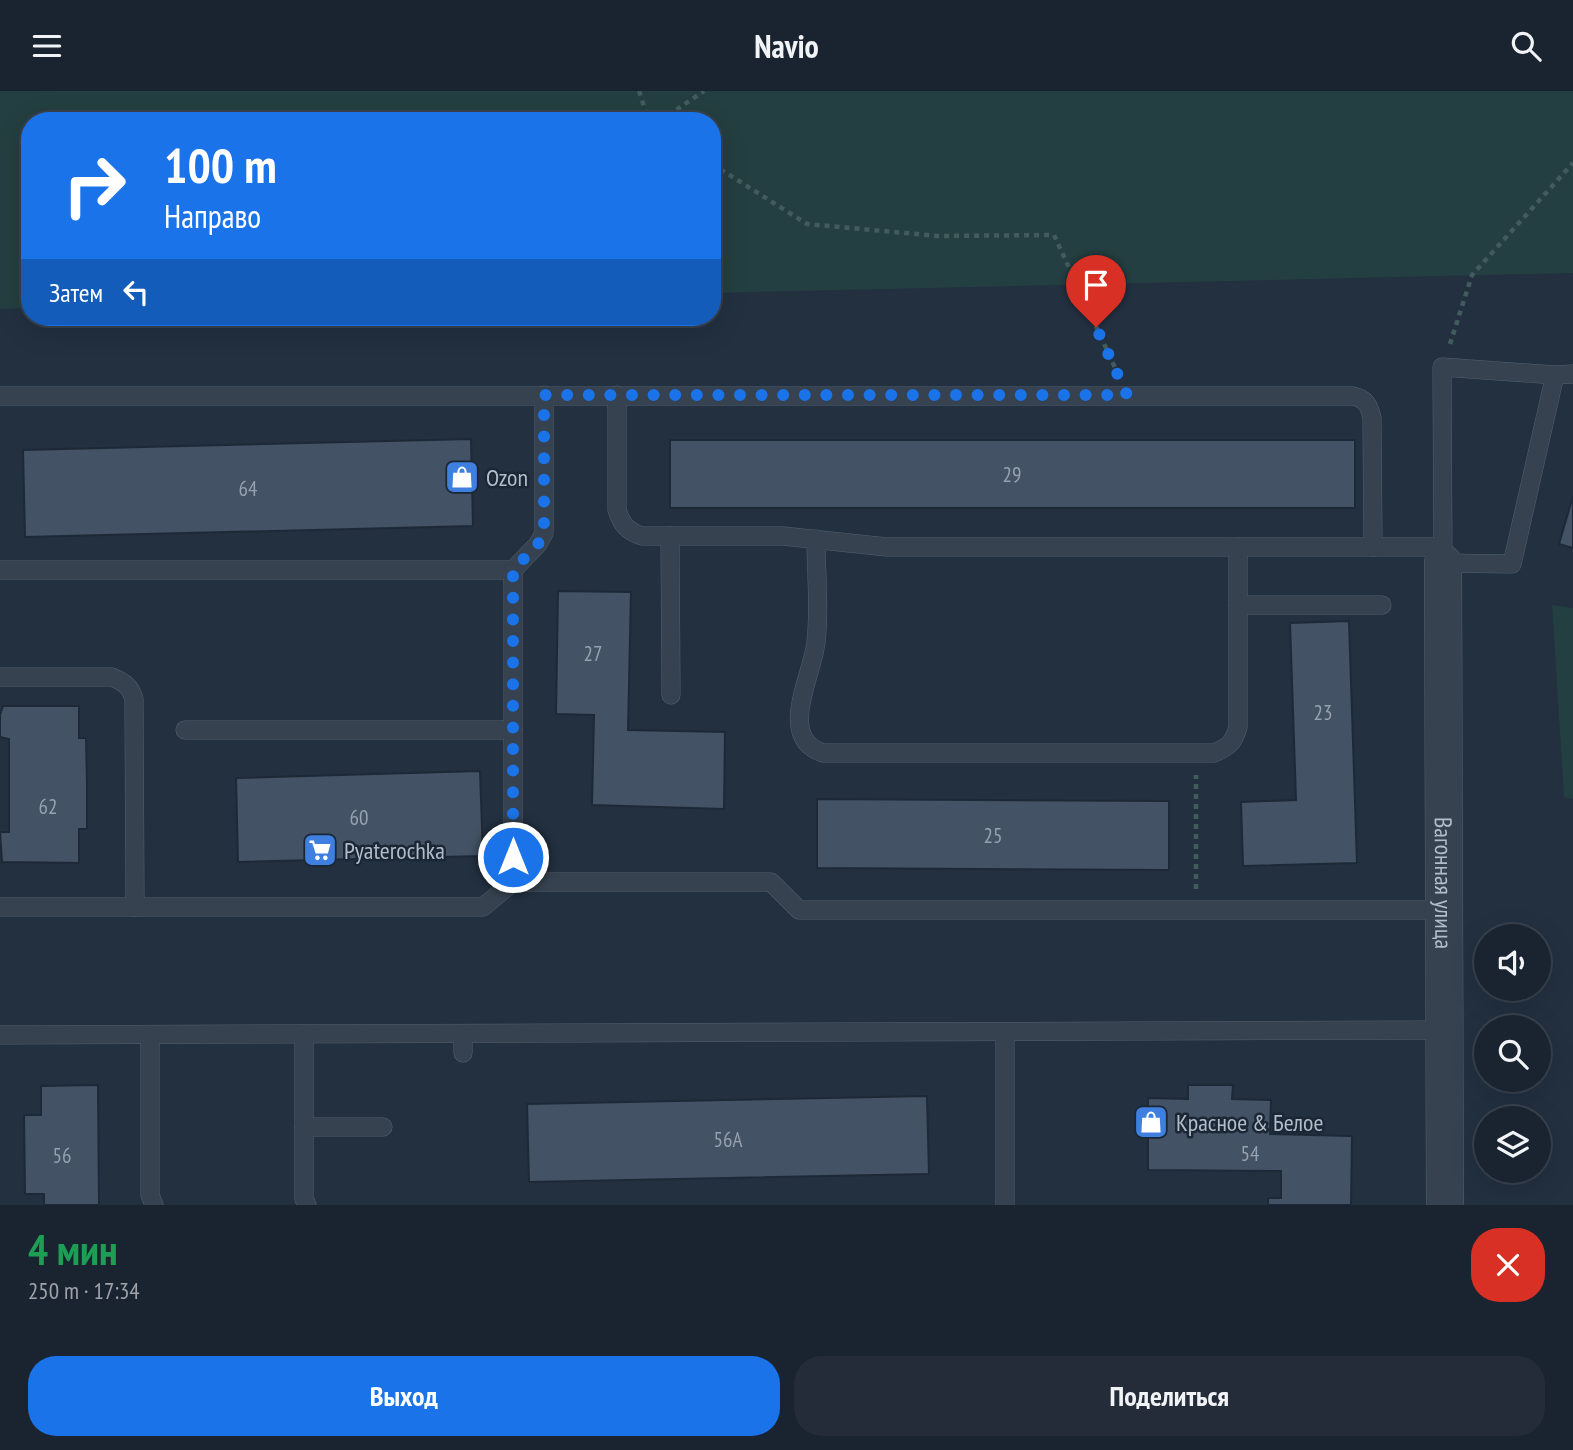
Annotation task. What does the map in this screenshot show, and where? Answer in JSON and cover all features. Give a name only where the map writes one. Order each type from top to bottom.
[{"type":"street","name":"Вагонная улица","points":[[1443,555],[1445,1205]]},
{"type":"lane","points":[[1443,555],[1443,367],[1573,374]]},
{"type":"lane","points":[[617,395],[617,510],[621,522],[629,532],[642,536],[783,536],[887,547],[1373,547],[1512,564],[1555,375]]},
{"type":"lane","points":[[0,395],[1353,395],[1363,398],[1370,406],[1372,418],[1373,547]]},
{"type":"lane","points":[[513,882],[513,570],[538,544],[544,533],[544,395]]},
{"type":"lane","points":[[670,536],[671,695]]},
{"type":"lane","points":[[816,539],[816,643],[801,702],[801,729],[804,741],[813,750],[823,753],[1214,753],[1227,748],[1235,740],[1238,727],[1238,547]]},
{"type":"lane","points":[[0,571],[513,570]]},
{"type":"lane","points":[[1238,605],[1382,605]]},
{"type":"lane","points":[[0,677],[112,677],[123,681],[131,689],[134,699],[135,907]]},
{"type":"lane","points":[[185,730],[513,730]]},
{"type":"lane","points":[[0,907],[483,907],[513,882],[771,882],[799,910],[1444,910]]},
{"type":"lane","points":[[0,1035],[1445,1030]]},
{"type":"lane","points":[[1005,1032],[1005,1205]]},
{"type":"lane","points":[[304,1034],[304,1199],[307,1205]]},
{"type":"lane","points":[[463,1034],[463,1053]]},
{"type":"lane","points":[[150,1035],[150,1195],[154,1205]]},
{"type":"lane","points":[[304,1127],[383,1127]]},
{"type":"path","points":[[639,91],[646,112]]},
{"type":"path","points":[[673,112],[704,91]]},
{"type":"path","points":[[1443,367],[1472,275],[1573,163]]},
{"type":"path","points":[[721,171],[807,224],[939,236],[1054,235],[1127,395]]},
{"type":"path","points":[[1196,753],[1196,910]]},
{"type":"green space","points":[[0,91],[1573,91],[1573,273],[721,293],[721,112],[21,112],[21,308],[0,309]]},
{"type":"green space","points":[[1552,605],[1573,608],[1573,799],[1564,797]]},
{"type":"building","points":[[471,439],[473,526],[25,537],[23,450]]},
{"type":"building","points":[[670,440],[1355,440],[1355,508],[670,508]]},
{"type":"building","points":[[1573,496],[1573,548],[1559,544]]},
{"type":"building","points":[[558,591],[631,592],[628,730],[725,732],[724,809],[592,805],[594,715],[556,714]]},
{"type":"building","points":[[1349,621],[1357,863],[1243,866],[1241,802],[1296,800],[1290,623]]},
{"type":"building","points":[[3,706],[79,706],[79,738],[86,738],[87,829],[79,829],[79,863],[2,862],[0,832],[9,832],[9,739],[0,737],[0,715]]},
{"type":"building","points":[[480,771],[483,856],[238,862],[236,778]]},
{"type":"building","points":[[817,799],[1169,801],[1169,870],[817,868]]},
{"type":"building","points":[[98,1085],[99,1205],[44,1205],[44,1194],[25,1194],[24,1115],[41,1115],[41,1086]]},
{"type":"building","points":[[1188,1085],[1233,1085],[1232,1099],[1271,1100],[1270,1134],[1352,1136],[1351,1205],[1268,1205],[1268,1198],[1281,1198],[1281,1171],[1148,1170],[1148,1098],[1188,1099]]},
{"type":"building","points":[[927,1096],[929,1174],[529,1182],[527,1104]]},
{"type":"place","name":"Ozon","points":[[462,477]]},
{"type":"place","name":"Pyaterochka","points":[[320,850]]},
{"type":"place","name":"Красное & Белое","points":[[1151,1122]]},
{"type":"route","points":[[513,857],[513,570],[538,544],[544,533],[544,395],[1127,395],[1096,327]]}]
